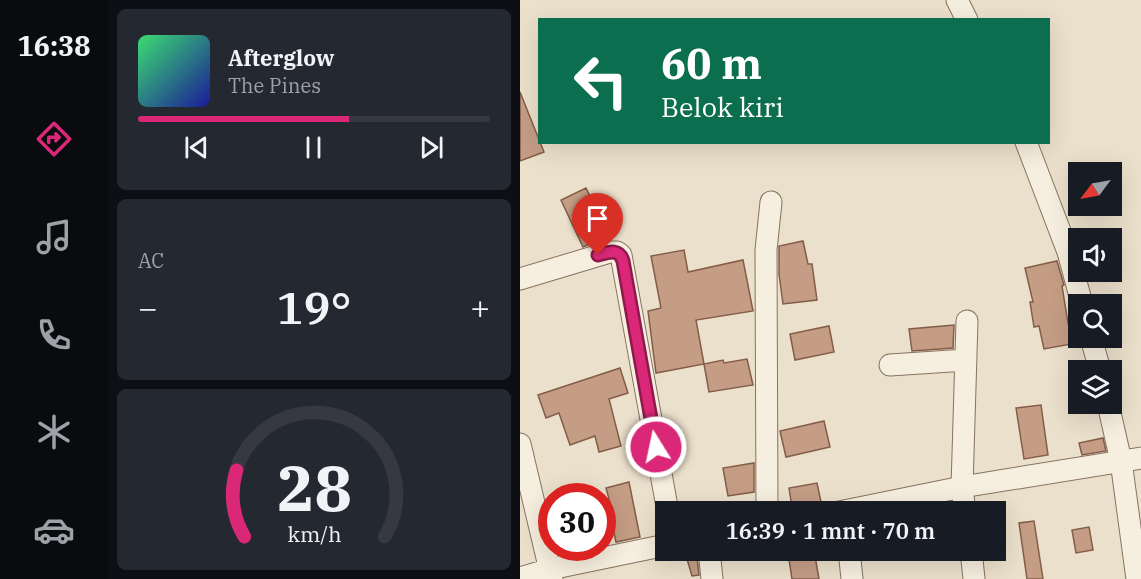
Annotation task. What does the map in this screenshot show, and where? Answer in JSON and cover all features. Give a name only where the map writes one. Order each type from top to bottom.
[{"type":"street","points":[[957,0],[966,18]]},
{"type":"street","points":[[1027,144],[1068,252],[1079,294]]},
{"type":"street","points":[[767,501],[766,250],[771,202]]},
{"type":"street","points":[[520,279],[610,252],[621,255],[666,501]]},
{"type":"street","points":[[964,501],[962,487],[967,321]]},
{"type":"street","points":[[890,365],[966,360]]},
{"type":"street","points":[[1112,414],[1131,459],[1137,579]]},
{"type":"street","points":[[520,444],[551,574]]},
{"type":"street","points":[[892,501],[1131,459]]},
{"type":"street","points":[[520,578],[551,574],[655,548]]},
{"type":"street","points":[[710,561],[712,579]]},
{"type":"street","points":[[851,561],[853,579]]},
{"type":"street","points":[[972,561],[974,579]]},
{"type":"building","points":[[520,92],[538,137],[538,144],[541,144],[544,152],[520,161]]},
{"type":"building","points":[[586,188],[609,235],[583,247],[561,200]]},
{"type":"building","points":[[803,241],[808,264],[812,264],[817,300],[783,304],[779,274],[779,246]]},
{"type":"building","points":[[684,250],[688,272],[743,260],[753,311],[696,320],[704,364],[656,373],[648,311],[661,308],[651,256]]},
{"type":"building","points":[[1057,261],[1064,285],[1062,286],[1068,323],[1068,345],[1044,349],[1039,326],[1034,327],[1030,302],[1033,302],[1025,268]]},
{"type":"building","points":[[954,325],[953,348],[912,351],[909,329]]},
{"type":"building","points":[[829,326],[834,352],[795,360],[790,334]]},
{"type":"building","points":[[747,359],[753,385],[709,392],[704,364]]},
{"type":"building","points":[[620,368],[628,393],[609,399],[621,446],[599,452],[595,436],[570,445],[559,413],[546,418],[538,395]]},
{"type":"building","points":[[1041,405],[1048,455],[1024,459],[1016,408]]},
{"type":"building","points":[[824,421],[830,447],[786,457],[780,431]]},
{"type":"building","points":[[1103,438],[1106,451],[1082,455],[1079,443]]},
{"type":"building","points":[[754,463],[754,492],[728,496],[723,468]]},
{"type":"building","points":[[629,482],[640,537],[616,542],[616,485]]},
{"type":"building","points":[[817,483],[821,501],[791,501],[789,488]]},
{"type":"building","points":[[1034,521],[1043,579],[1027,579],[1019,523]]},
{"type":"building","points":[[1089,527],[1093,550],[1076,553],[1072,530]]},
{"type":"building","points":[[688,561],[697,561],[699,575],[692,576]]},
{"type":"building","points":[[789,561],[816,561],[819,579],[792,579]]},
{"type":"route","points":[[598,255],[617,252],[623,261],[656,447]]}]
